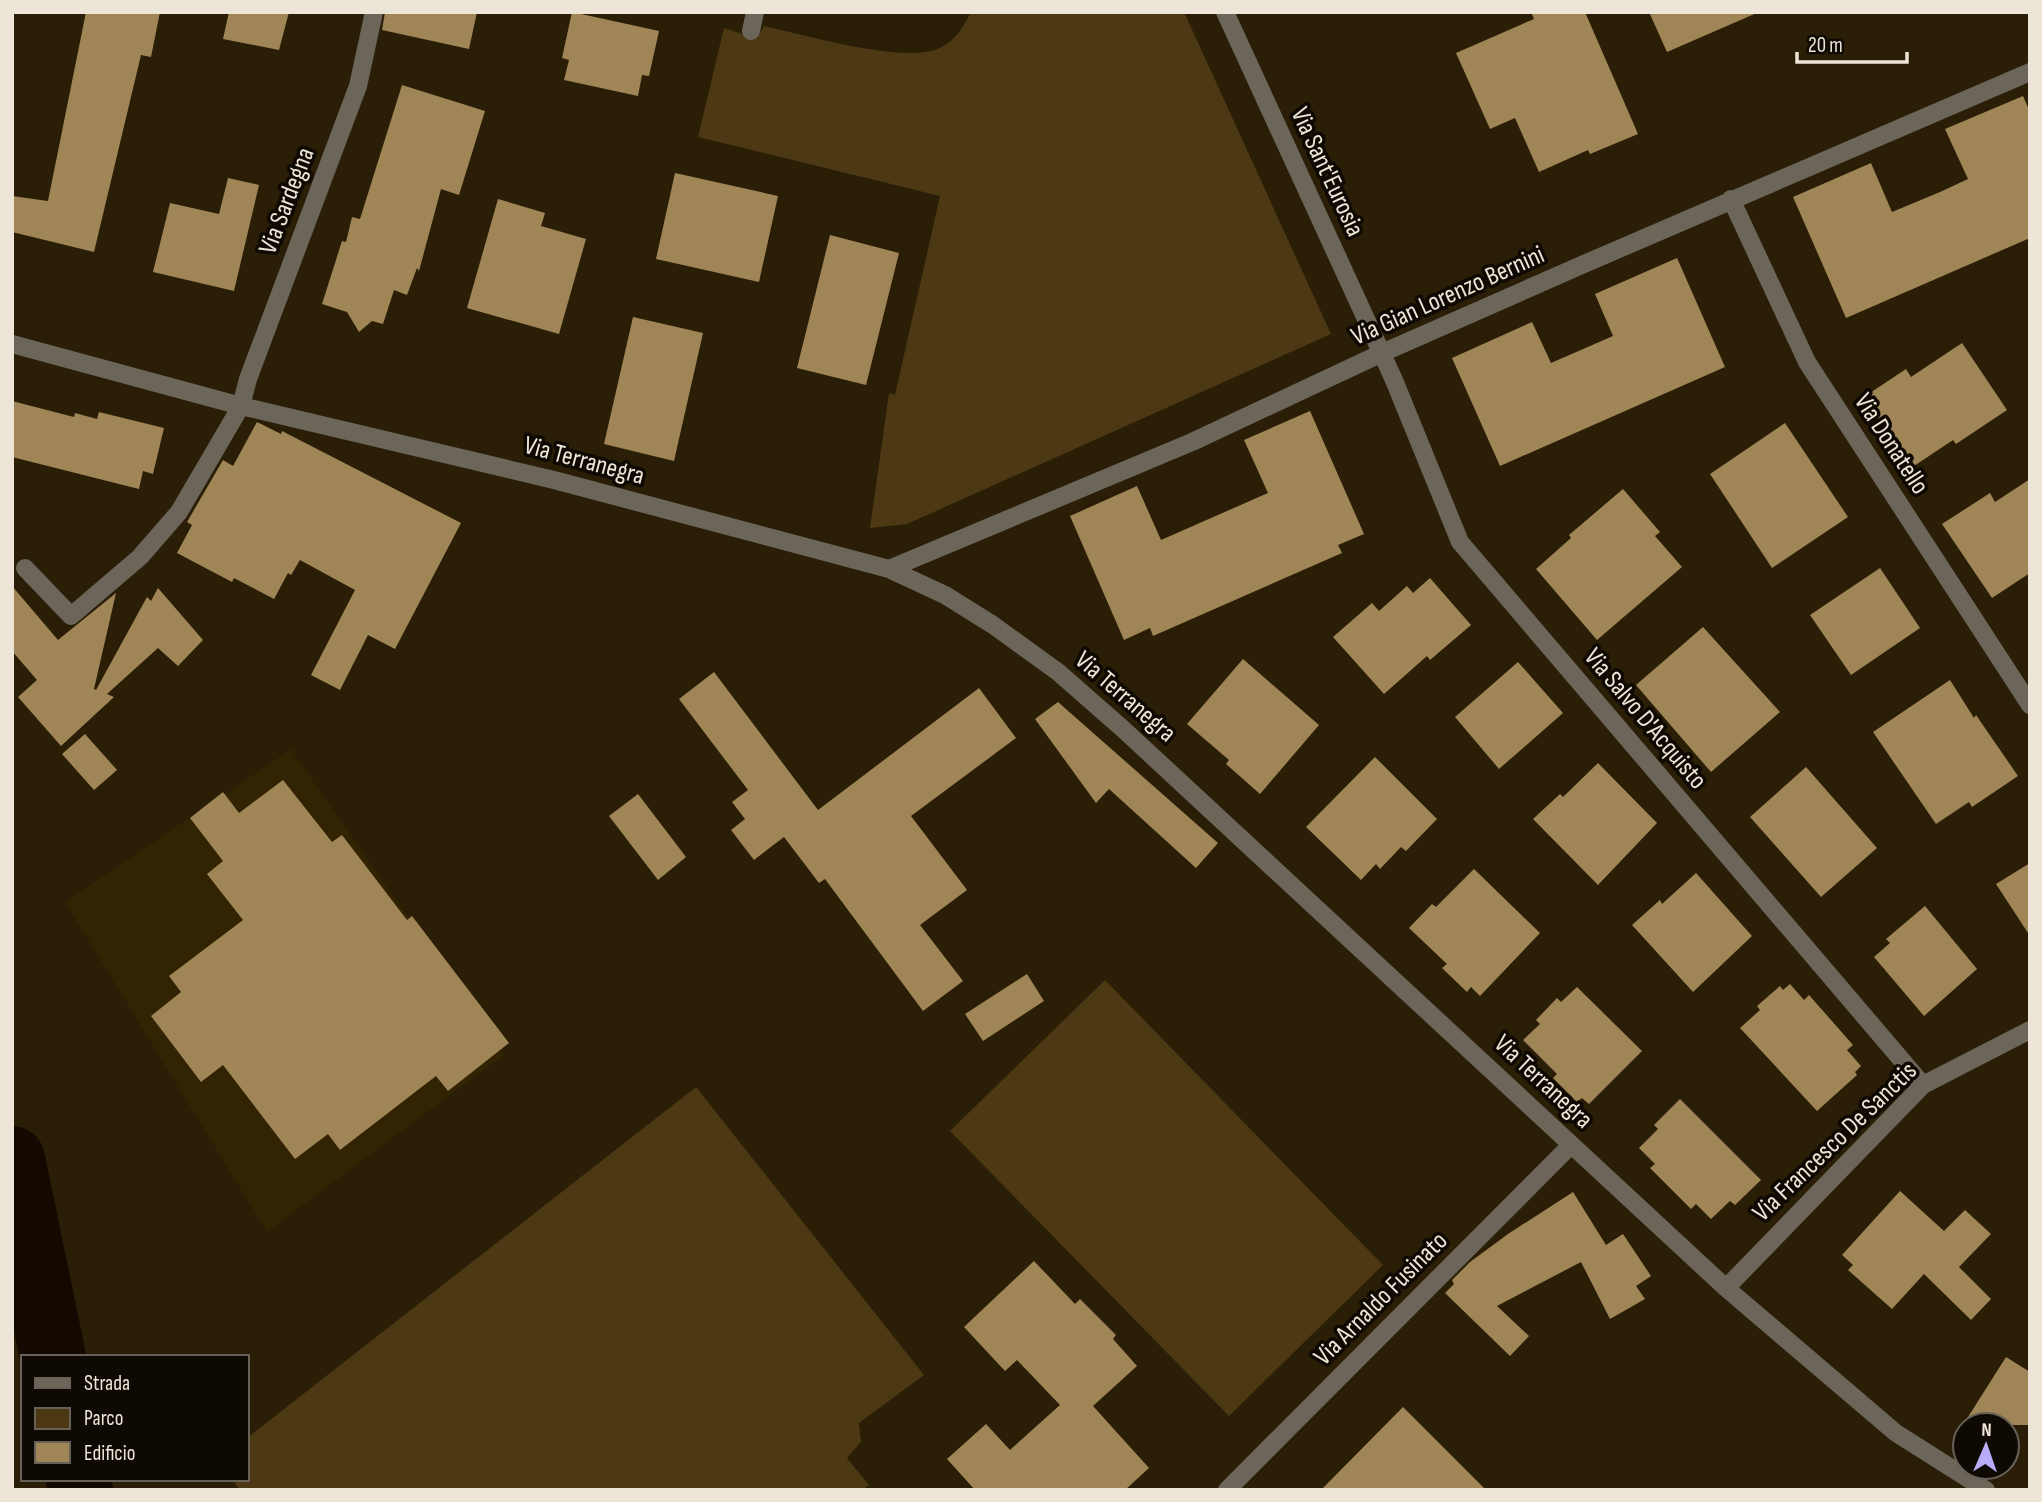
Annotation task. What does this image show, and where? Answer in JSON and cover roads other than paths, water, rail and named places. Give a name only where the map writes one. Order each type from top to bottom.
[{"type":"street","name":"Via Sardegna","points":[[25,568],[71,616],[140,557],[180,512],[241,406],[248,379],[358,86],[374,12]]},
{"type":"street","points":[[751,31],[755,12]]},
{"type":"street","name":"Via Sant'Eurosia","points":[[1225,12],[1382,353]]},
{"type":"street","name":"Via Gian Lorenzo Bernini","points":[[889,569],[1192,442],[1382,353],[1731,199],[2030,72]]},
{"type":"street","name":"Via Donatello","points":[[1731,199],[1807,362],[2030,705]]},
{"type":"street","name":"Via Terranegra","points":[[12,344],[241,406],[554,480],[889,569],[945,595],[1058,672],[1124,729],[1726,1288],[1896,1433],[1986,1490]]},
{"type":"street","name":"Via Salvo D'Acquisto","points":[[1382,353],[1460,542],[1923,1085]]},
{"type":"street","name":"Via Francesco De Sanctis","points":[[1726,1288],[1923,1085],[2030,1030]]},
{"type":"street","name":"Via Arnaldo Fusinato","points":[[1227,1490],[1571,1145]]},
{"type":"waterway","points":[[12,1159],[53,1355]]},
{"type":"waterway","points":[[79,1481],[80,1490]]}]
